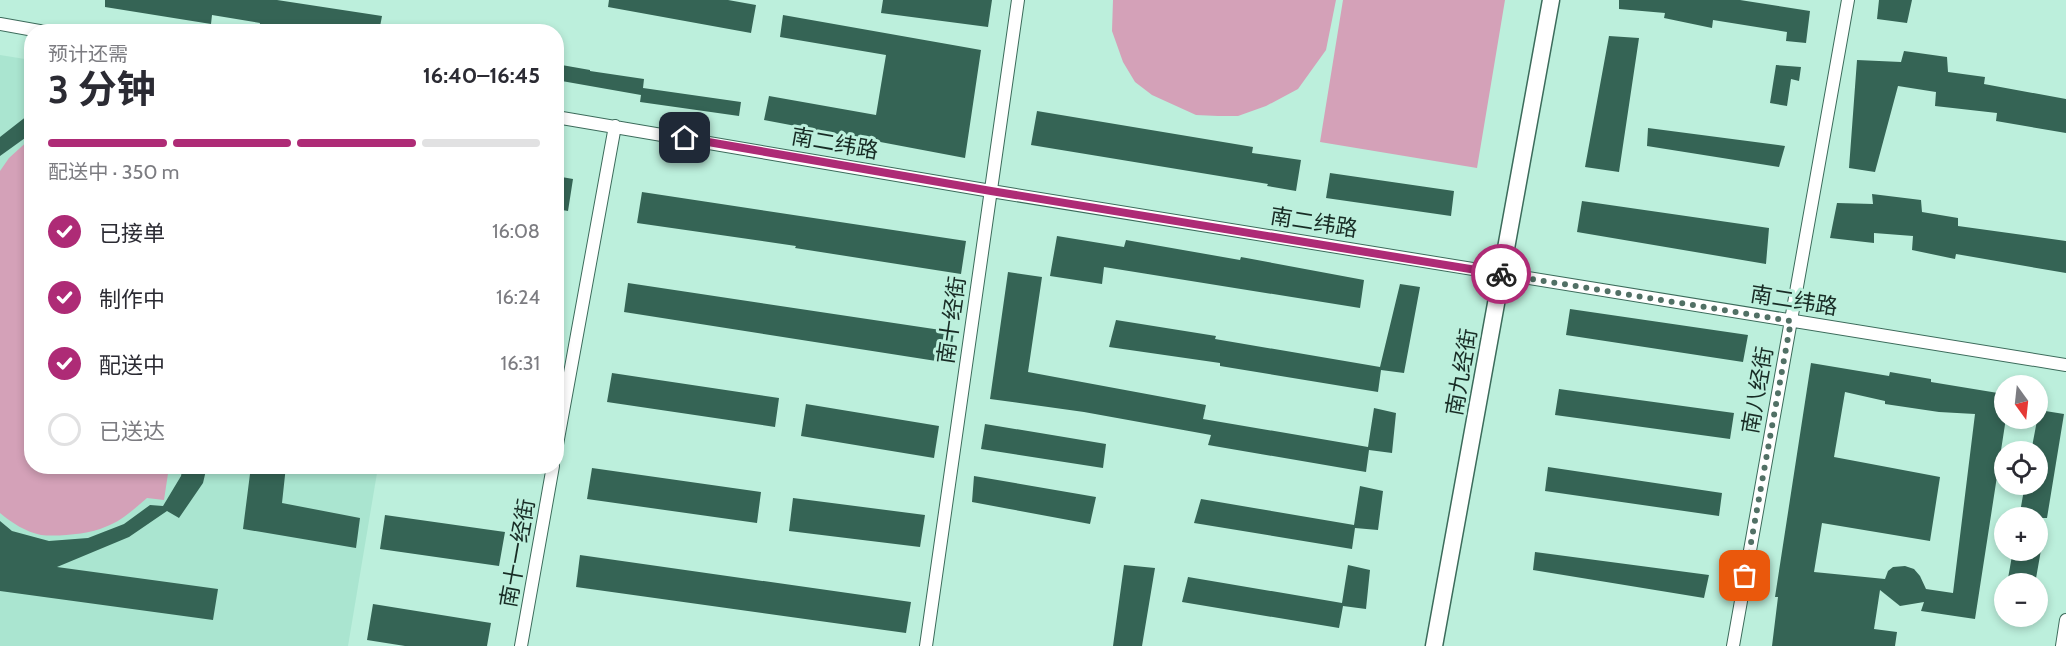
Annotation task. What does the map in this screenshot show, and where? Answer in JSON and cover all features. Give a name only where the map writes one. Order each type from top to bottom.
[{"type":"main road","name":"南九经街","points":[[1434,646],[1551,0]]},
{"type":"street","name":"南十经街","points":[[926,646],[1018,0]]},
{"type":"street","name":"南八经街","points":[[1733,646],[1848,0]]},
{"type":"street","points":[[0,24],[24,28]]},
{"type":"street","name":"南二纬路","points":[[564,118],[991,191],[2066,365]]},
{"type":"street","points":[[564,406],[615,126]]},
{"type":"street","name":"南十一经街","points":[[521,646],[553,474]]},
{"type":"street","points":[[2062,646],[2066,620]]},
{"type":"shaded area","points":[[1113,0],[1336,0],[1326,50],[1298,89],[1266,106],[1238,116],[1218,116],[1196,115],[1152,95],[1135,82],[1123,62],[1112,31]]},
{"type":"shaded area","points":[[1343,0],[1505,0],[1477,168],[1320,142]]},
{"type":"shaded area","points":[[0,55],[24,59],[24,474],[377,474],[348,646],[0,646]]},
{"type":"shaded area","points":[[24,144],[24,474],[168,474],[164,500],[147,498],[117,521],[91,531],[48,536],[35,534],[19,527],[0,513],[0,171],[9,158]]},
{"type":"building","points":[[105,0],[277,0],[382,16],[380,24],[260,24],[212,15],[211,24],[105,7]]},
{"type":"building","points":[[609,0],[728,0],[756,5],[751,33],[608,7]]},
{"type":"building","points":[[883,0],[992,0],[988,27],[881,13]]},
{"type":"building","points":[[1619,0],[1740,0],[1810,11],[1806,43],[1786,41],[1787,32],[1713,20],[1712,28],[1664,18],[1665,13],[1619,9]]},
{"type":"building","points":[[1879,0],[1912,0],[1907,23],[1877,19]]},
{"type":"building","points":[[783,15],[981,50],[965,158],[764,120],[769,96],[876,115],[886,55],[780,37]]},
{"type":"building","points":[[1609,36],[1639,38],[1619,172],[1585,167]]},
{"type":"building","points":[[1904,51],[1947,57],[1948,72],[1985,77],[1984,84],[2066,99],[2066,133],[1996,121],[1997,113],[1935,106],[1936,92],[1898,86],[1875,172],[1849,168],[1857,60],[1901,62]]},
{"type":"building","points":[[564,65],[644,79],[643,88],[741,102],[739,116],[640,102],[641,95],[564,81]]},
{"type":"building","points":[[1776,65],[1801,67],[1799,81],[1791,79],[1787,106],[1770,103]]},
{"type":"building","points":[[1037,111],[1253,147],[1252,153],[1301,160],[1296,191],[1267,186],[1268,184],[1031,145]]},
{"type":"building","points":[[24,118],[24,139],[0,156],[0,137]]},
{"type":"building","points":[[1648,128],[1785,146],[1779,167],[1647,146]]},
{"type":"building","points":[[1330,173],[1454,191],[1451,216],[1326,198]]},
{"type":"building","points":[[564,177],[573,179],[568,211],[564,210]]},
{"type":"building","points":[[642,192],[966,241],[961,274],[795,248],[796,246],[637,223]]},
{"type":"building","points":[[1872,194],[1921,200],[1922,212],[1958,218],[1958,226],[2066,241],[2066,273],[1956,254],[1955,259],[1912,250],[1913,236],[1874,233],[1874,243],[1830,238],[1837,203],[1873,204]]},
{"type":"building","points":[[1582,201],[1769,228],[1766,264],[1577,232]]},
{"type":"building","points":[[1057,236],[1124,247],[1126,240],[1240,260],[1241,257],[1364,280],[1360,308],[1104,267],[1102,284],[1050,276]]},
{"type":"building","points":[[1008,272],[1042,277],[1028,372],[1206,405],[1203,419],[1368,447],[1374,408],[1396,413],[1392,453],[1369,450],[1366,472],[1208,445],[1211,435],[1084,412],[990,399]]},
{"type":"building","points":[[628,283],[954,332],[949,363],[624,312]]},
{"type":"building","points":[[1400,284],[1420,287],[1404,373],[1381,370],[1378,392],[1220,366],[1220,363],[1109,347],[1116,320],[1380,367]]},
{"type":"building","points":[[1570,309],[1748,335],[1743,362],[1566,335]]},
{"type":"building","points":[[1811,363],[1889,376],[1890,372],[1931,379],[1931,382],[1994,392],[1994,429],[2004,429],[2002,441],[1994,441],[1994,495],[1975,619],[1921,611],[1924,602],[1900,606],[1880,590],[1874,629],[1897,632],[1895,646],[1772,646],[1778,597],[1775,597]],"holes":[[[1845,392],[1885,401],[1885,404],[1939,412],[1975,414],[1953,593],[1926,589],[1914,569],[1905,566],[1893,567],[1888,571],[1885,579],[1814,572],[1822,523],[1930,541],[1940,477],[1834,457]]]},
{"type":"building","points":[[612,373],[779,398],[775,427],[607,402]]},
{"type":"building","points":[[1559,389],[1734,413],[1730,439],[1555,415]]},
{"type":"building","points":[[806,404],[939,426],[934,458],[801,436]]},
{"type":"building","points":[[2048,411],[2064,414],[2048,512],[2048,507],[2021,507],[2023,495],[2048,495],[2048,441],[2033,441],[2035,429],[2048,429]]},
{"type":"building","points":[[985,424],[1106,444],[1103,468],[981,449]]},
{"type":"building","points":[[1548,467],[1722,493],[1719,516],[1545,491]]},
{"type":"building","points":[[592,468],[761,492],[757,523],[587,499]]},
{"type":"building","points":[[181,474],[205,474],[203,483],[179,518],[167,511],[129,537],[57,567],[218,589],[213,620],[0,591],[0,521],[12,531],[49,541],[88,538],[124,524],[150,505],[163,506]]},
{"type":"building","points":[[250,474],[285,474],[282,503],[360,518],[356,548],[243,529]]},
{"type":"building","points":[[974,476],[1096,497],[1090,524],[972,502]]},
{"type":"building","points":[[1360,486],[1383,491],[1378,530],[1355,528],[1352,549],[1194,523],[1201,499],[1354,525]]},
{"type":"building","points":[[793,498],[925,515],[920,547],[789,531]]},
{"type":"building","points":[[385,515],[505,532],[499,566],[380,549]]},
{"type":"building","points":[[1535,552],[1709,575],[1704,598],[1533,570]]},
{"type":"building","points":[[580,555],[911,602],[906,633],[576,587]]},
{"type":"building","points":[[2011,561],[2039,561],[2037,573],[2009,573]]},
{"type":"building","points":[[1124,565],[1155,568],[1142,646],[1113,646]]},
{"type":"building","points":[[1348,565],[1370,570],[1366,609],[1343,606],[1339,628],[1182,602],[1188,577],[1342,603]]},
{"type":"building","points":[[373,604],[491,623],[487,646],[405,646],[367,640]]},
{"type":"way so far","points":[[1501,274],[1791,321],[1745,576]]},
{"type":"route","points":[[685,138],[991,191],[1501,274]]}]
